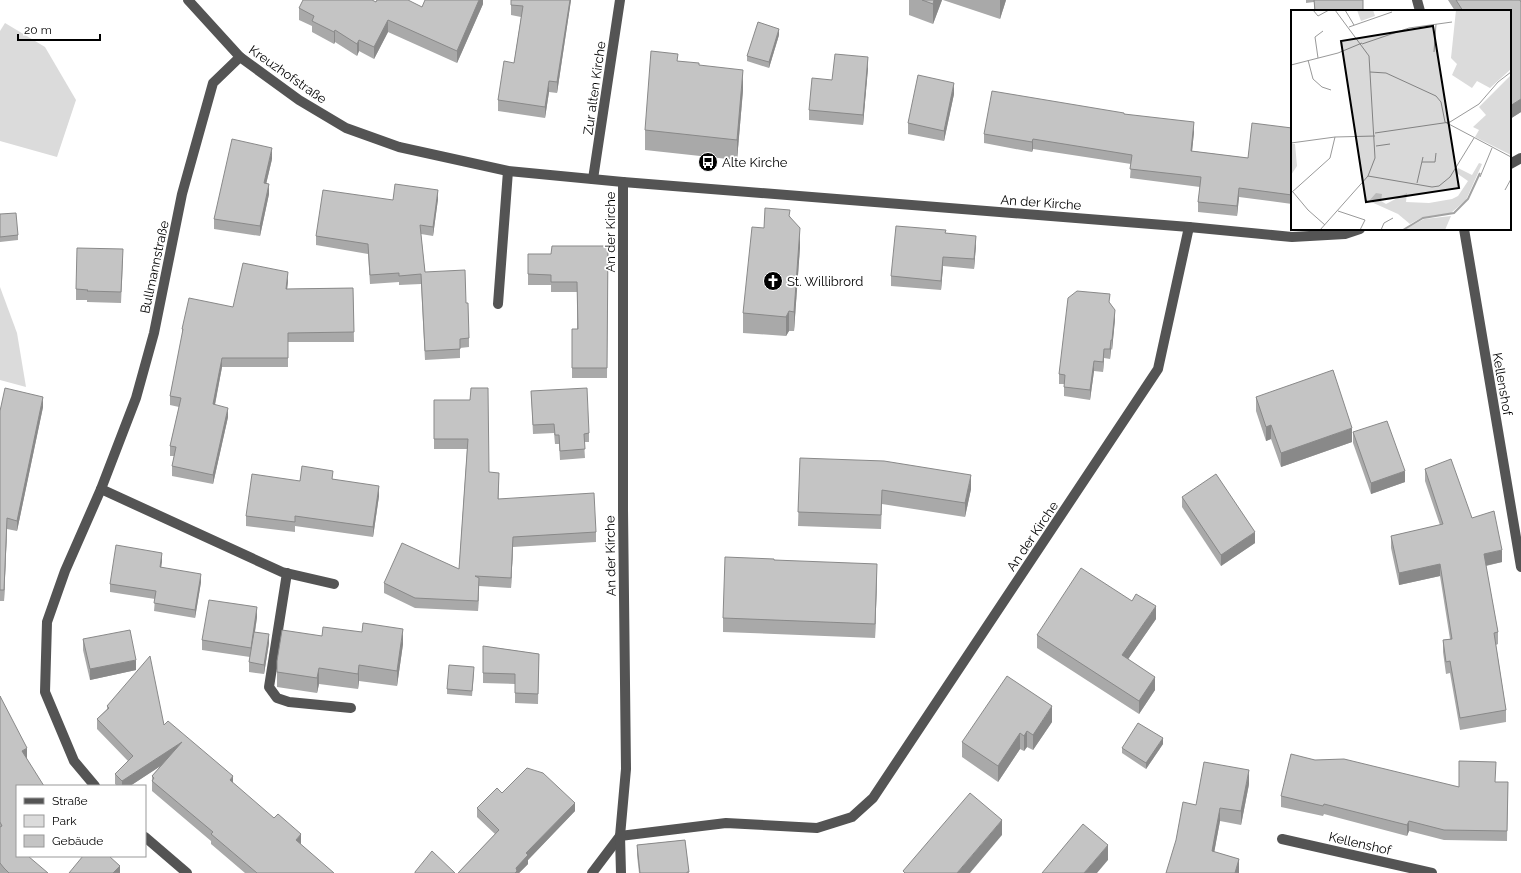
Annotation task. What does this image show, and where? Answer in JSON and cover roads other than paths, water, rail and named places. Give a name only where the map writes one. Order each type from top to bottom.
[{"type":"street","name":"Kreuzhofstraße","points":[[188,0],[240,57],[298,100],[346,128],[399,147],[508,171],[623,182]]},
{"type":"street","name":"Zur alten Kirche","points":[[593,179],[620,0]]},
{"type":"street","points":[[1417,0],[1420,10]]},
{"type":"street","name":"Bullmannstraße","points":[[94,785],[74,761],[45,692],[47,622],[65,571],[101,489],[136,398],[154,333],[182,194],[213,83],[240,57]]},
{"type":"street","points":[[1511,163],[1521,158]]},
{"type":"street","points":[[498,304],[508,171]]},
{"type":"street","name":"An der Kirche","points":[[623,182],[1189,227],[1158,369],[873,798],[852,817],[817,828],[726,823],[620,836],[626,769],[623,510],[623,182]]},
{"type":"street","points":[[1189,227],[1292,237],[1345,234],[1357,230]]},
{"type":"street","name":"Kellenshof","points":[[1464,230],[1521,567]]},
{"type":"street","points":[[101,489],[287,574],[334,584]]},
{"type":"street","points":[[287,574],[269,687],[277,698],[289,702],[351,708]]},
{"type":"street","points":[[592,873],[620,836]]},
{"type":"street","points":[[620,836],[621,873]]},
{"type":"street","points":[[146,838],[187,873]]},
{"type":"street","name":"Kellenshof","points":[[1282,839],[1432,873]]},
{"type":"place","name":"Alte Kirche","points":[[708,162]]},
{"type":"place","name":"St. Willibrord","points":[[773,281]]}]
